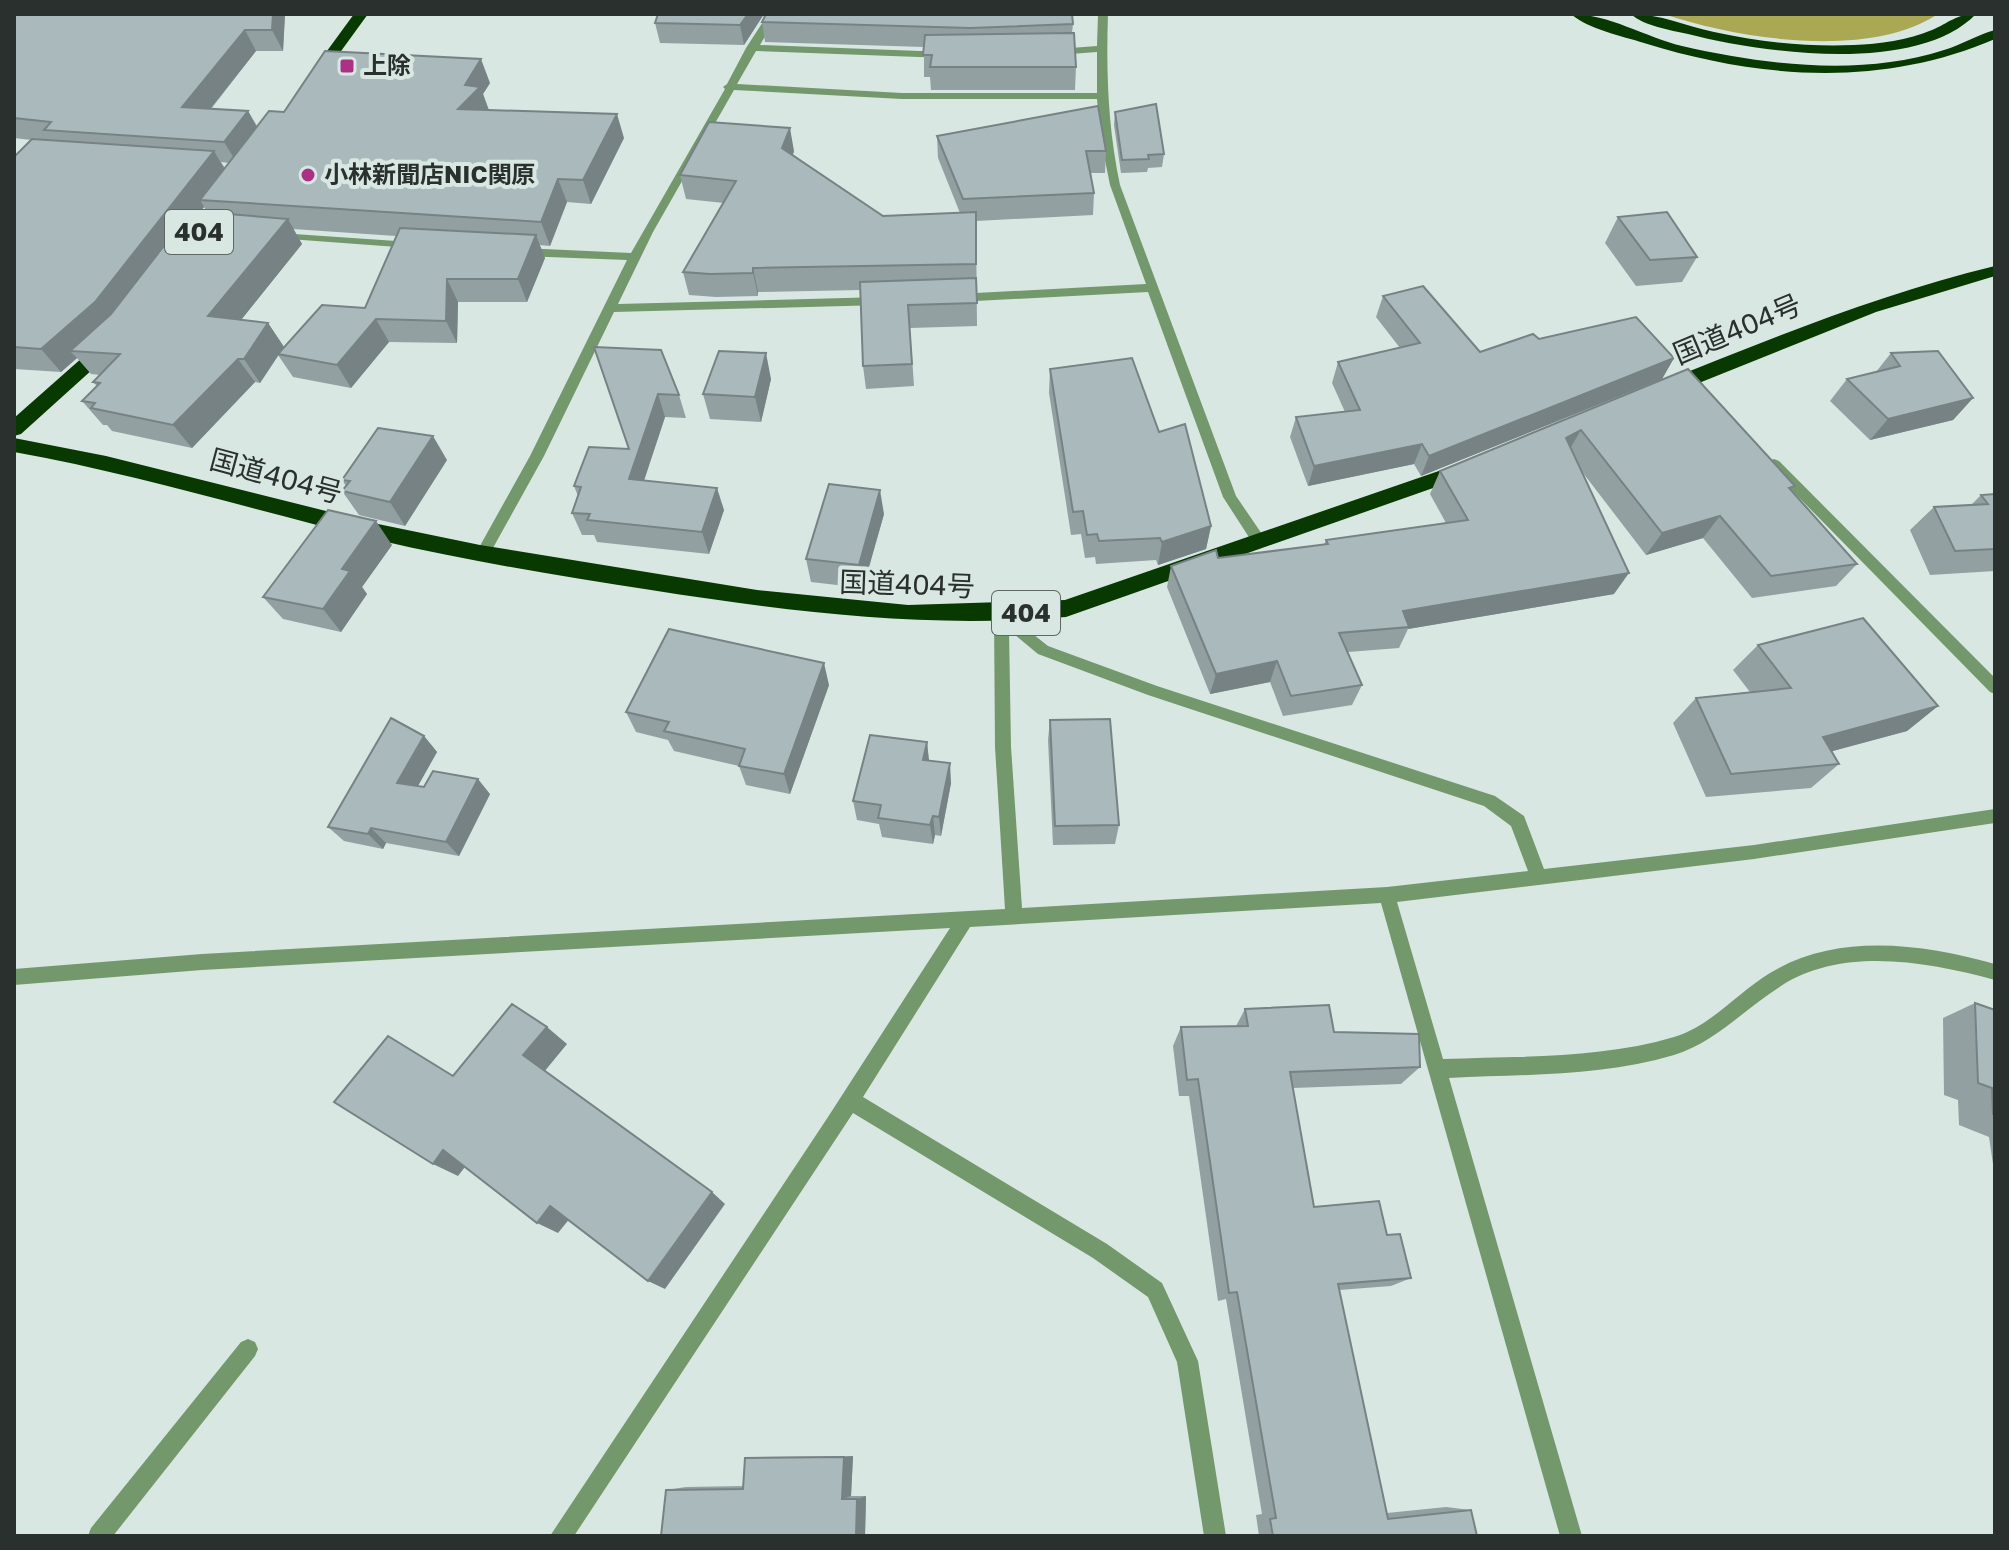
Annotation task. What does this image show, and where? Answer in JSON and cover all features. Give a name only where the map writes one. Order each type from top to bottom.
[{"type":"highway","points":[[306,89],[361,14]]},
{"type":"highway","points":[[1578,14],[1618,30],[1691,51],[1769,65],[1825,68],[1932,59],[1995,34]]},
{"type":"highway","points":[[1638,14],[1717,39],[1822,49],[1854,49],[1913,39],[1940,31],[1969,14]]},
{"type":"highway","name":"国道404号","points":[[1645,398],[1694,385],[1840,316],[1933,285],[1995,271]]},
{"type":"highway","points":[[14,429],[122,332]]},
{"type":"highway","name":"国道404号","points":[[14,445],[79,455],[381,532],[483,553],[845,612],[912,616],[1001,615],[1066,608],[1489,461]]},
{"type":"street","points":[[483,553],[537,456],[635,257],[728,87],[773,14]]},
{"type":"street","points":[[1103,14],[1099,96],[1103,137],[1115,185],[1150,288],[1230,497],[1259,541]]},
{"type":"street","points":[[751,48],[958,55]]},
{"type":"street","points":[[1045,53],[1102,49]]},
{"type":"street","points":[[728,87],[902,96],[1099,96]]},
{"type":"street","points":[[260,234],[421,246]]},
{"type":"street","points":[[510,251],[635,257]]},
{"type":"street","points":[[935,299],[1150,288]]},
{"type":"street","points":[[612,308],[890,300]]},
{"type":"street","points":[[1766,456],[1990,675],[1995,688]]},
{"type":"street","points":[[1001,615],[1043,650],[1210,710],[1489,801],[1518,821],[1539,879]]},
{"type":"street","points":[[1001,615],[1003,747],[1014,918]]},
{"type":"street","points":[[14,977],[202,962],[1387,895],[1539,879],[1995,816]]},
{"type":"street","points":[[1387,895],[1571,1536]]},
{"type":"street","points":[[561,1536],[850,1100],[964,921]]},
{"type":"street","points":[[1437,1069],[1622,1057],[1677,1045],[1720,1021],[1778,977],[1811,959],[1886,954],[1958,961],[1995,972]]},
{"type":"street","points":[[850,1100],[1100,1251],[1155,1290],[1187,1361],[1215,1536]]},
{"type":"street","points":[[99,1536],[248,1349]]},
{"type":"shaded area","points":[[1664,14],[1938,14],[1909,28],[1876,37],[1803,41],[1728,31]]},
{"type":"building","points":[[14,14],[273,14],[272,30],[245,30],[182,107],[248,111],[224,142],[44,130],[51,122],[14,118]]},
{"type":"building","points":[[658,14],[748,14],[740,25],[655,23]]},
{"type":"building","points":[[766,14],[1072,14],[1073,24],[970,28],[762,22]]},
{"type":"building","points":[[1074,33],[1076,67],[930,67],[932,55],[923,55],[925,35]]},
{"type":"building","points":[[325,51],[481,59],[465,85],[480,87],[458,109],[617,114],[583,180],[558,179],[541,222],[200,200],[269,111],[284,112]]},
{"type":"building","points":[[1156,104],[1164,154],[1148,155],[1149,159],[1122,160],[1115,112]]},
{"type":"building","points":[[1098,106],[1106,151],[1086,151],[1094,193],[963,199],[937,136]]},
{"type":"building","points":[[709,122],[790,128],[782,148],[883,216],[976,212],[976,264],[753,268],[753,273],[683,272],[736,181],[680,175]]},
{"type":"building","points":[[32,139],[214,151],[95,302],[41,349],[14,347],[14,157]]},
{"type":"building","points":[[191,211],[288,219],[208,316],[268,323],[244,359],[238,359],[173,425],[91,408],[95,403],[82,401],[100,383],[93,382],[120,354],[70,351],[111,314]]},
{"type":"building","points":[[1667,212],[1697,257],[1650,260],[1618,217]]},
{"type":"building","points":[[400,228],[536,235],[518,279],[447,279],[446,321],[376,319],[337,365],[278,354],[322,305],[365,308]]},
{"type":"building","points":[[976,278],[977,303],[908,305],[912,364],[863,366],[860,282]]},
{"type":"building","points":[[1423,286],[1480,352],[1533,334],[1539,339],[1636,317],[1674,358],[1429,456],[1422,444],[1314,466],[1296,417],[1360,410],[1338,362],[1420,343],[1383,296]]},
{"type":"building","points":[[594,347],[661,350],[679,395],[658,394],[629,479],[717,488],[702,532],[587,520],[590,514],[572,513],[581,487],[574,486],[589,447],[629,449]]},
{"type":"building","points":[[719,351],[766,353],[755,397],[703,394]]},
{"type":"building","points":[[1938,351],[1973,398],[1888,419],[1847,379],[1900,366],[1891,353]]},
{"type":"building","points":[[1132,358],[1159,432],[1185,424],[1211,526],[1162,542],[1160,538],[1099,541],[1097,534],[1087,535],[1083,511],[1073,512],[1050,369]]},
{"type":"building","points":[[1688,369],[1795,486],[1789,488],[1857,564],[1771,576],[1720,516],[1662,533],[1581,430],[1566,438],[1629,573],[1403,611],[1409,627],[1339,633],[1362,685],[1291,696],[1277,661],[1216,674],[1171,566],[1216,550],[1218,558],[1328,544],[1326,540],[1468,520],[1440,471]]},
{"type":"building","points":[[378,428],[433,436],[390,502],[342,491],[350,481],[342,480]]},
{"type":"building","points":[[829,484],[880,490],[859,565],[806,559]]},
{"type":"building","points":[[1995,494],[1995,549],[1955,551],[1934,507],[1988,504],[1981,495]]},
{"type":"building","points":[[328,510],[376,521],[342,569],[350,571],[323,609],[263,597]]},
{"type":"building","points":[[1863,618],[1938,706],[1823,737],[1839,764],[1731,774],[1696,698],[1791,688],[1758,645]]},
{"type":"building","points":[[669,629],[824,663],[784,774],[739,766],[745,749],[664,731],[669,722],[626,712]]},
{"type":"building","points":[[391,718],[424,736],[397,783],[424,787],[433,771],[478,779],[446,842],[371,828],[368,834],[328,827]]},
{"type":"building","points":[[1110,719],[1119,825],[1055,826],[1050,720]]},
{"type":"building","points":[[870,735],[927,742],[923,760],[950,763],[939,817],[933,816],[930,825],[878,818],[881,805],[853,801]]},
{"type":"building","points":[[1975,1003],[1995,1010],[1995,1115],[1992,1088],[1978,1083]]},
{"type":"building","points":[[512,1004],[547,1027],[523,1055],[712,1192],[648,1281],[550,1206],[537,1223],[443,1150],[433,1164],[334,1102],[388,1036],[453,1076]]},
{"type":"building","points":[[1329,1005],[1334,1032],[1419,1034],[1420,1067],[1290,1072],[1314,1207],[1379,1201],[1387,1235],[1400,1234],[1411,1278],[1338,1284],[1388,1519],[1471,1510],[1477,1536],[1273,1536],[1270,1519],[1276,1518],[1237,1292],[1229,1293],[1198,1079],[1187,1080],[1181,1027],[1248,1026],[1245,1009]]},
{"type":"building","points":[[844,1457],[842,1499],[857,1499],[856,1536],[661,1536],[666,1490],[743,1489],[745,1458]]},
{"type":"place","name":"上除","points":[[347,66]]},
{"type":"place","name":"小林新聞店NIC関原","points":[[308,175]]}]
